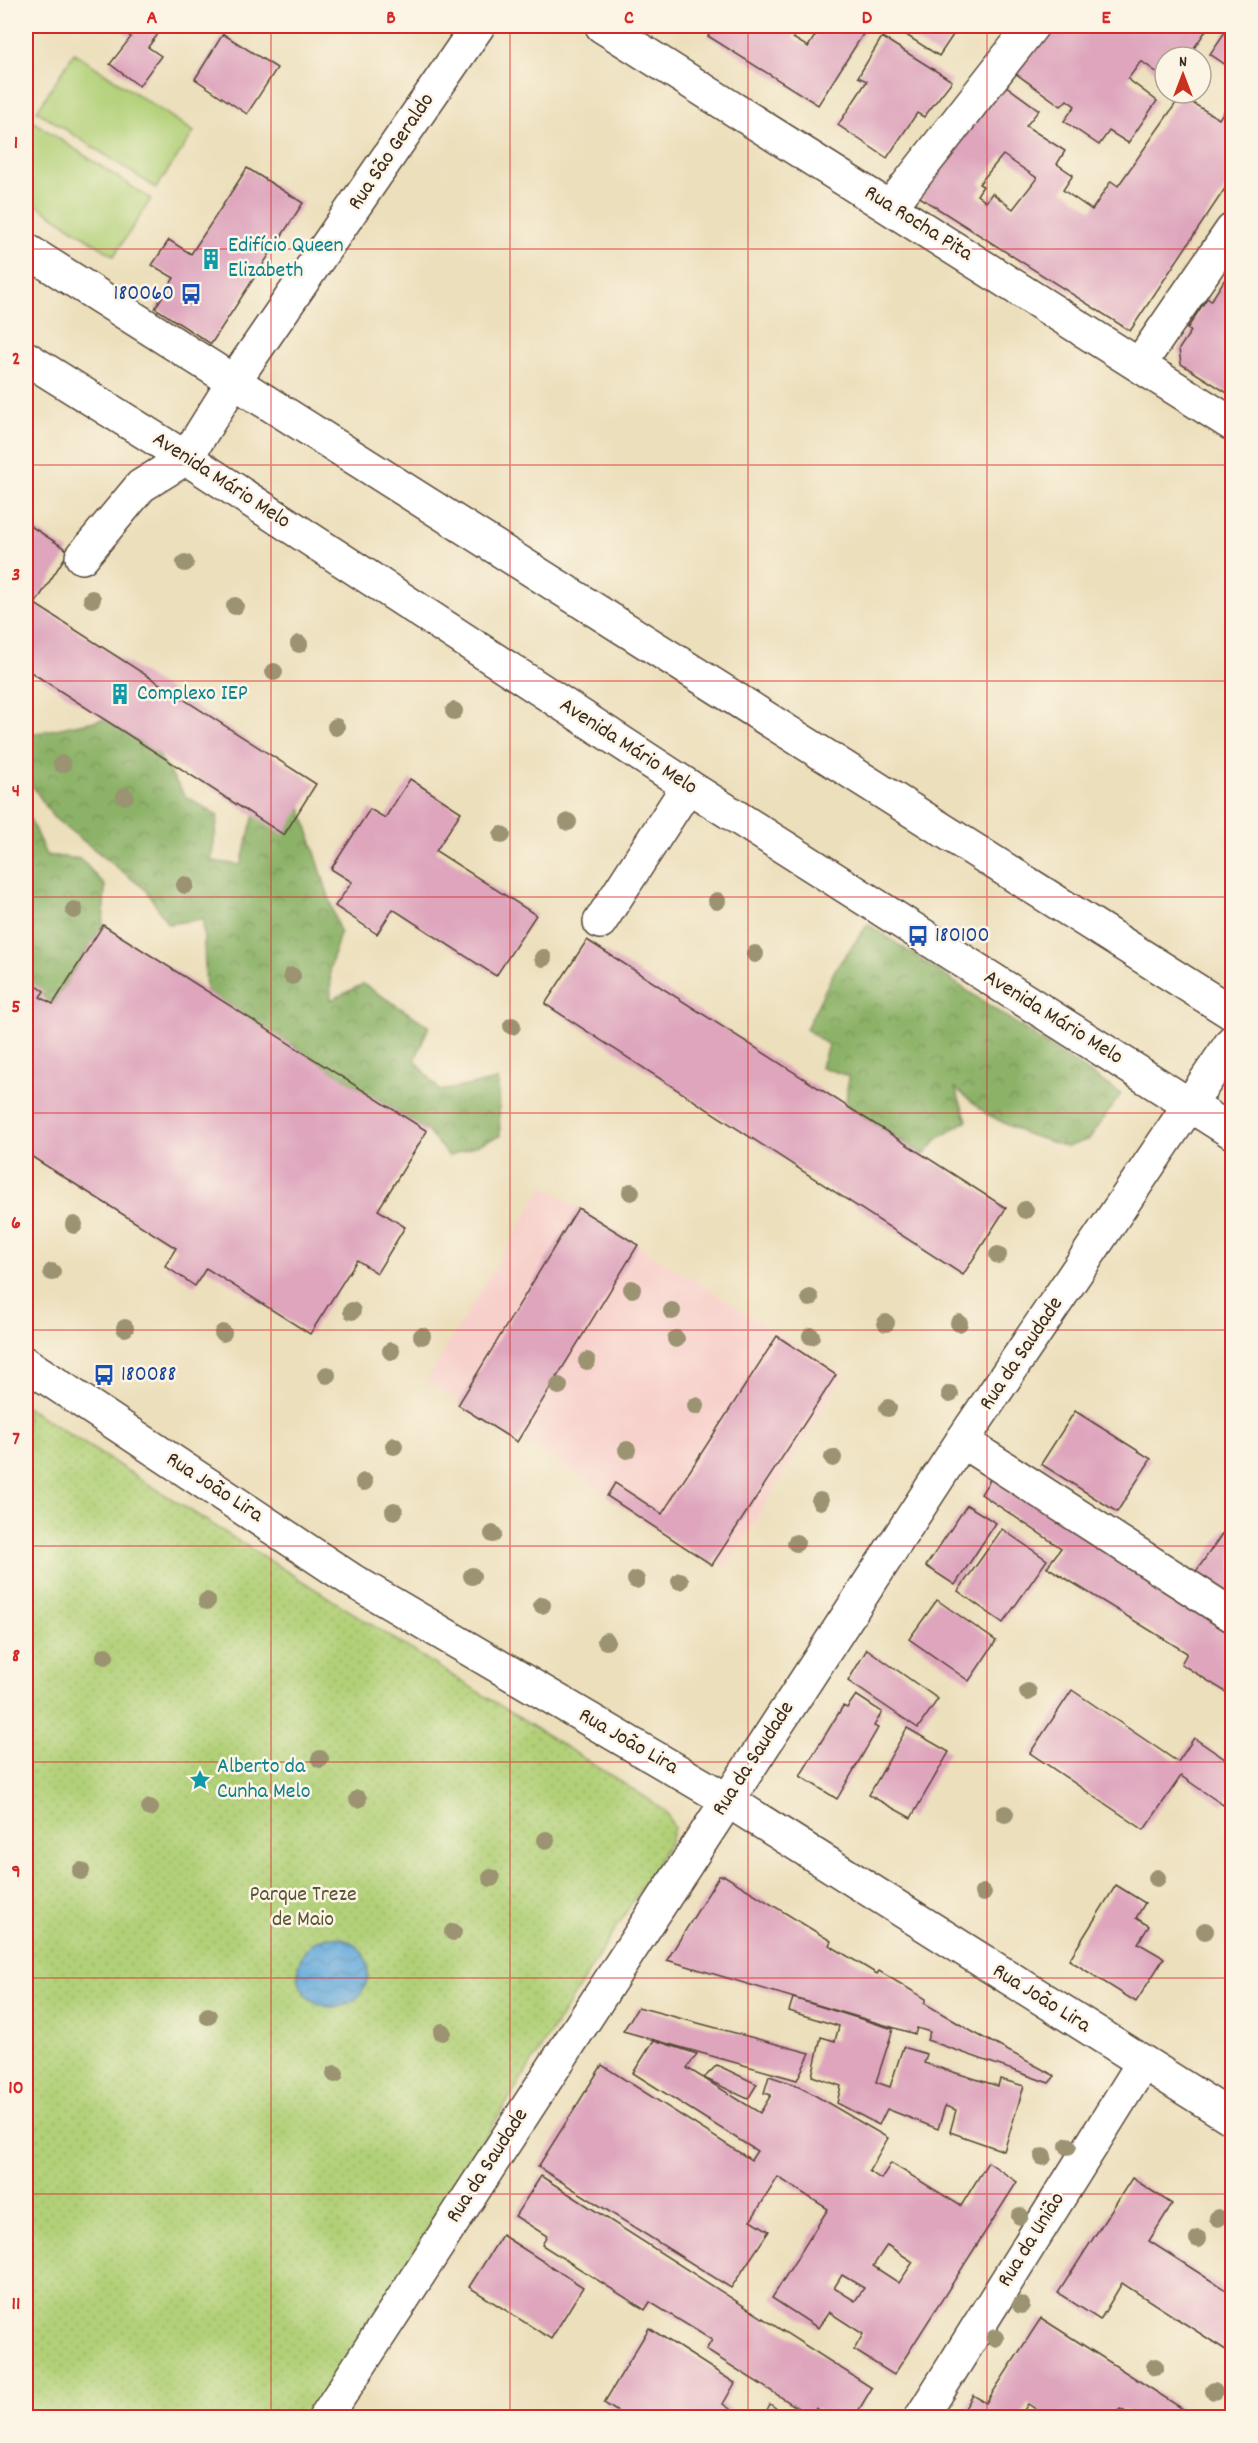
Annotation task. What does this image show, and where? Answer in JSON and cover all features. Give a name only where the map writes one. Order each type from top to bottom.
[{"type":"street","name":"Rua São Geraldo","points":[[186,458],[234,381],[478,26]]},
{"type":"street","name":"Rua Rocha Pita","points":[[602,26],[891,206],[1233,424]]},
{"type":"street","points":[[891,206],[1032,26]]},
{"type":"street","points":[[1139,365],[1233,231]]},
{"type":"street","points":[[26,250],[1233,1013]]},
{"type":"street","name":"Avenida Mário Melo","points":[[26,358],[186,458],[688,786],[1233,1132]]},
{"type":"street","points":[[82,557],[141,486],[186,458]]},
{"type":"street","points":[[600,922],[688,786]]},
{"type":"street","name":"Rua da Saudade","points":[[325,2418],[962,1442],[1233,1042]]},
{"type":"street","name":"Rua João Lira","points":[[26,1364],[353,1581],[727,1800],[1233,2118]]},
{"type":"street","points":[[962,1442],[1233,1615]]},
{"type":"street","name":"Rua da União","points":[[921,2418],[1143,2063]]},
{"type":"shaded area","points":[[544,1186],[844,1375],[727,1567],[426,1381]]},
{"type":"green space","points":[[74,53],[194,132],[156,188],[37,111]]},
{"type":"green space","points":[[32,121],[151,199],[114,256],[26,198],[26,131]]},
{"type":"green space","points":[[104,719],[157,753],[185,796],[218,816],[211,861],[241,865],[254,815],[301,807],[340,933],[330,968],[331,1000],[363,984],[429,1026],[415,1060],[440,1091],[498,1080],[500,1136],[449,1156],[427,1131],[206,991],[203,919],[168,924],[146,890],[53,817],[28,779],[26,735]]},
{"type":"green space","points":[[26,814],[46,855],[81,859],[105,886],[103,925],[53,1004],[26,983]]},
{"type":"green space","points":[[868,924],[1121,1094],[1089,1139],[1067,1147],[1023,1133],[987,1114],[955,1088],[967,1120],[939,1138],[924,1155],[846,1105],[848,1076],[821,1067],[828,1045],[806,1029],[835,970]]},
{"type":"green space","name":"Parque Treze de Maio","points":[[26,1407],[653,1802],[666,1812],[674,1828],[670,1842],[310,2417],[26,2417]]},
{"type":"water","points":[[333,1937],[346,1940],[358,1947],[365,1959],[368,1972],[365,1985],[358,1997],[346,2004],[333,2007],[320,2004],[308,1997],[301,1985],[298,1972],[301,1959],[308,1947],[320,1940]]},
{"type":"building","points":[[115,26],[164,26],[148,47],[161,56],[139,86],[110,64],[131,37]]},
{"type":"building","points":[[715,26],[801,26],[793,38],[808,47],[821,26],[863,26],[867,28],[818,105],[708,36]]},
{"type":"building","points":[[892,26],[959,26],[939,56]]},
{"type":"building","points":[[1042,26],[1209,26],[1196,45],[1153,45],[1153,70],[1141,61],[1128,79],[1153,98],[1154,105],[1128,143],[1109,131],[1099,145],[1064,121],[1075,106],[1067,100],[1061,106],[1008,68]]},
{"type":"building","points":[[1229,26],[1232,26],[1232,69],[1213,56],[1213,50]]},
{"type":"building","points":[[223,34],[277,68],[247,114],[195,79]]},
{"type":"building","points":[[882,37],[952,81],[924,117],[917,113],[887,158],[838,125],[867,81],[858,77]]},
{"type":"building","points":[[998,80],[1039,110],[1026,126],[1065,151],[1057,164],[1073,175],[1063,190],[1092,210],[1111,181],[1118,186],[1175,105],[1196,105],[1219,119],[1232,99],[1232,178],[1130,331],[918,196]],"holes":[[[1003,155],[1037,178],[1013,209],[992,193],[986,202],[977,195],[983,186],[979,184]]]},
{"type":"building","name":"Edifício Queen Elizabeth","points":[[247,168],[303,203],[211,344],[155,308],[174,278],[152,265],[169,240],[191,254]]},
{"type":"building","points":[[1232,268],[1232,396],[1181,364],[1179,349],[1191,331],[1187,329],[1207,298],[1211,301]]},
{"type":"building","name":"Complexo IEP","points":[[26,523],[69,551],[35,604],[316,784],[284,835],[26,669]]},
{"type":"building","points":[[410,779],[461,812],[436,851],[536,915],[496,976],[393,909],[377,934],[335,906],[352,882],[331,869],[370,809],[385,818]]},
{"type":"building","points":[[103,925],[427,1131],[378,1210],[405,1227],[377,1273],[357,1260],[310,1334],[206,1268],[195,1286],[165,1266],[176,1248],[26,1153],[26,979],[44,991],[40,997],[53,1004]]},
{"type":"building","points":[[587,940],[1006,1208],[963,1275],[545,1004]]},
{"type":"building","points":[[578,1208],[638,1245],[517,1442],[458,1405]]},
{"type":"building","points":[[777,1336],[836,1375],[712,1565],[607,1496],[615,1483],[662,1514]]},
{"type":"building","points":[[1075,1411],[1151,1459],[1117,1512],[1041,1464]]},
{"type":"building","points":[[993,1475],[1232,1630],[1232,1696],[1181,1664],[1187,1653],[1047,1567],[1061,1548],[981,1494]]},
{"type":"building","points":[[967,1505],[996,1523],[955,1585],[926,1566]]},
{"type":"building","points":[[1226,1528],[1232,1532],[1232,1598],[1195,1573]]},
{"type":"building","points":[[1002,1529],[1047,1560],[1003,1623],[958,1591]]},
{"type":"building","points":[[937,1600],[996,1641],[969,1681],[909,1639]]},
{"type":"building","points":[[867,1649],[938,1699],[918,1728],[848,1681]]},
{"type":"building","points":[[1072,1690],[1178,1762],[1194,1738],[1232,1764],[1232,1791],[1223,1805],[1181,1776],[1144,1830],[1030,1753]]},
{"type":"building","points":[[856,1695],[882,1712],[874,1726],[878,1728],[837,1799],[800,1776],[843,1706],[847,1708]]},
{"type":"building","points":[[907,1728],[949,1752],[911,1818],[869,1795]]},
{"type":"building","points":[[719,1876],[725,1876],[831,1941],[829,1945],[877,1974],[879,1971],[926,1999],[924,2003],[971,2031],[1055,2076],[1049,2083],[927,2040],[930,2032],[917,2028],[915,2034],[667,1960]]},
{"type":"building","points":[[1116,1885],[1145,1903],[1136,1918],[1149,1926],[1138,1943],[1164,1958],[1136,2002],[1069,1960]]},
{"type":"building","points":[[793,1998],[893,2029],[876,2082],[890,2087],[903,2047],[927,2054],[924,2063],[998,2086],[1000,2079],[1024,2086],[1004,2151],[950,2132],[956,2110],[945,2106],[938,2129],[887,2109],[879,2125],[837,2103],[841,2086],[812,2076],[821,2037],[835,2041],[839,2026],[789,2011]]},
{"type":"building","points":[[638,2007],[810,2053],[797,2080],[623,2031]]},
{"type":"building","points":[[654,2040],[697,2054],[687,2068],[760,2113],[771,2095],[764,2093],[769,2076],[799,2086],[888,2138],[869,2171],[881,2179],[891,2163],[961,2206],[988,2162],[1017,2182],[894,2375],[854,2350],[863,2334],[829,2312],[818,2328],[772,2298],[828,2209],[778,2177],[751,2220],[769,2231],[731,2288],[538,2167],[602,2065],[751,2160],[757,2151],[633,2073]],"holes":[[[887,2245],[913,2262],[899,2283],[873,2266]],[[842,2275],[864,2288],[855,2301],[834,2288]]]},
{"type":"building","points":[[717,2065],[757,2084],[748,2099],[704,2078]]},
{"type":"building","points":[[541,2176],[872,2388],[854,2418],[832,2418],[816,2408],[811,2416],[706,2350],[712,2340],[650,2302],[645,2310],[542,2245],[547,2236],[515,2216]]},
{"type":"building","points":[[1132,2178],[1172,2204],[1149,2241],[1232,2294],[1232,2354],[1122,2283],[1100,2320],[1058,2293]]},
{"type":"building","points":[[502,2235],[583,2287],[551,2339],[469,2287]]},
{"type":"building","points":[[1041,2318],[1197,2418],[1125,2418],[1128,2413],[1120,2409],[1114,2418],[1049,2418],[1028,2404],[1019,2418],[959,2418],[973,2395],[986,2403]]},
{"type":"building","points":[[649,2328],[735,2383],[723,2404],[743,2418],[627,2418],[604,2403]]},
{"type":"building","points":[[770,2404],[784,2414],[782,2418],[763,2418]]},
{"type":"place","name":"Edifício Queen Elizabeth","points":[[211,259]]},
{"type":"place","name":"180060","points":[[191,294]]},
{"type":"place","name":"Complexo IEP","points":[[120,694]]},
{"type":"place","name":"180100","points":[[918,936]]},
{"type":"place","name":"180088","points":[[104,1375]]},
{"type":"place","name":"Alberto da Cunha Melo","points":[[200,1780]]}]
